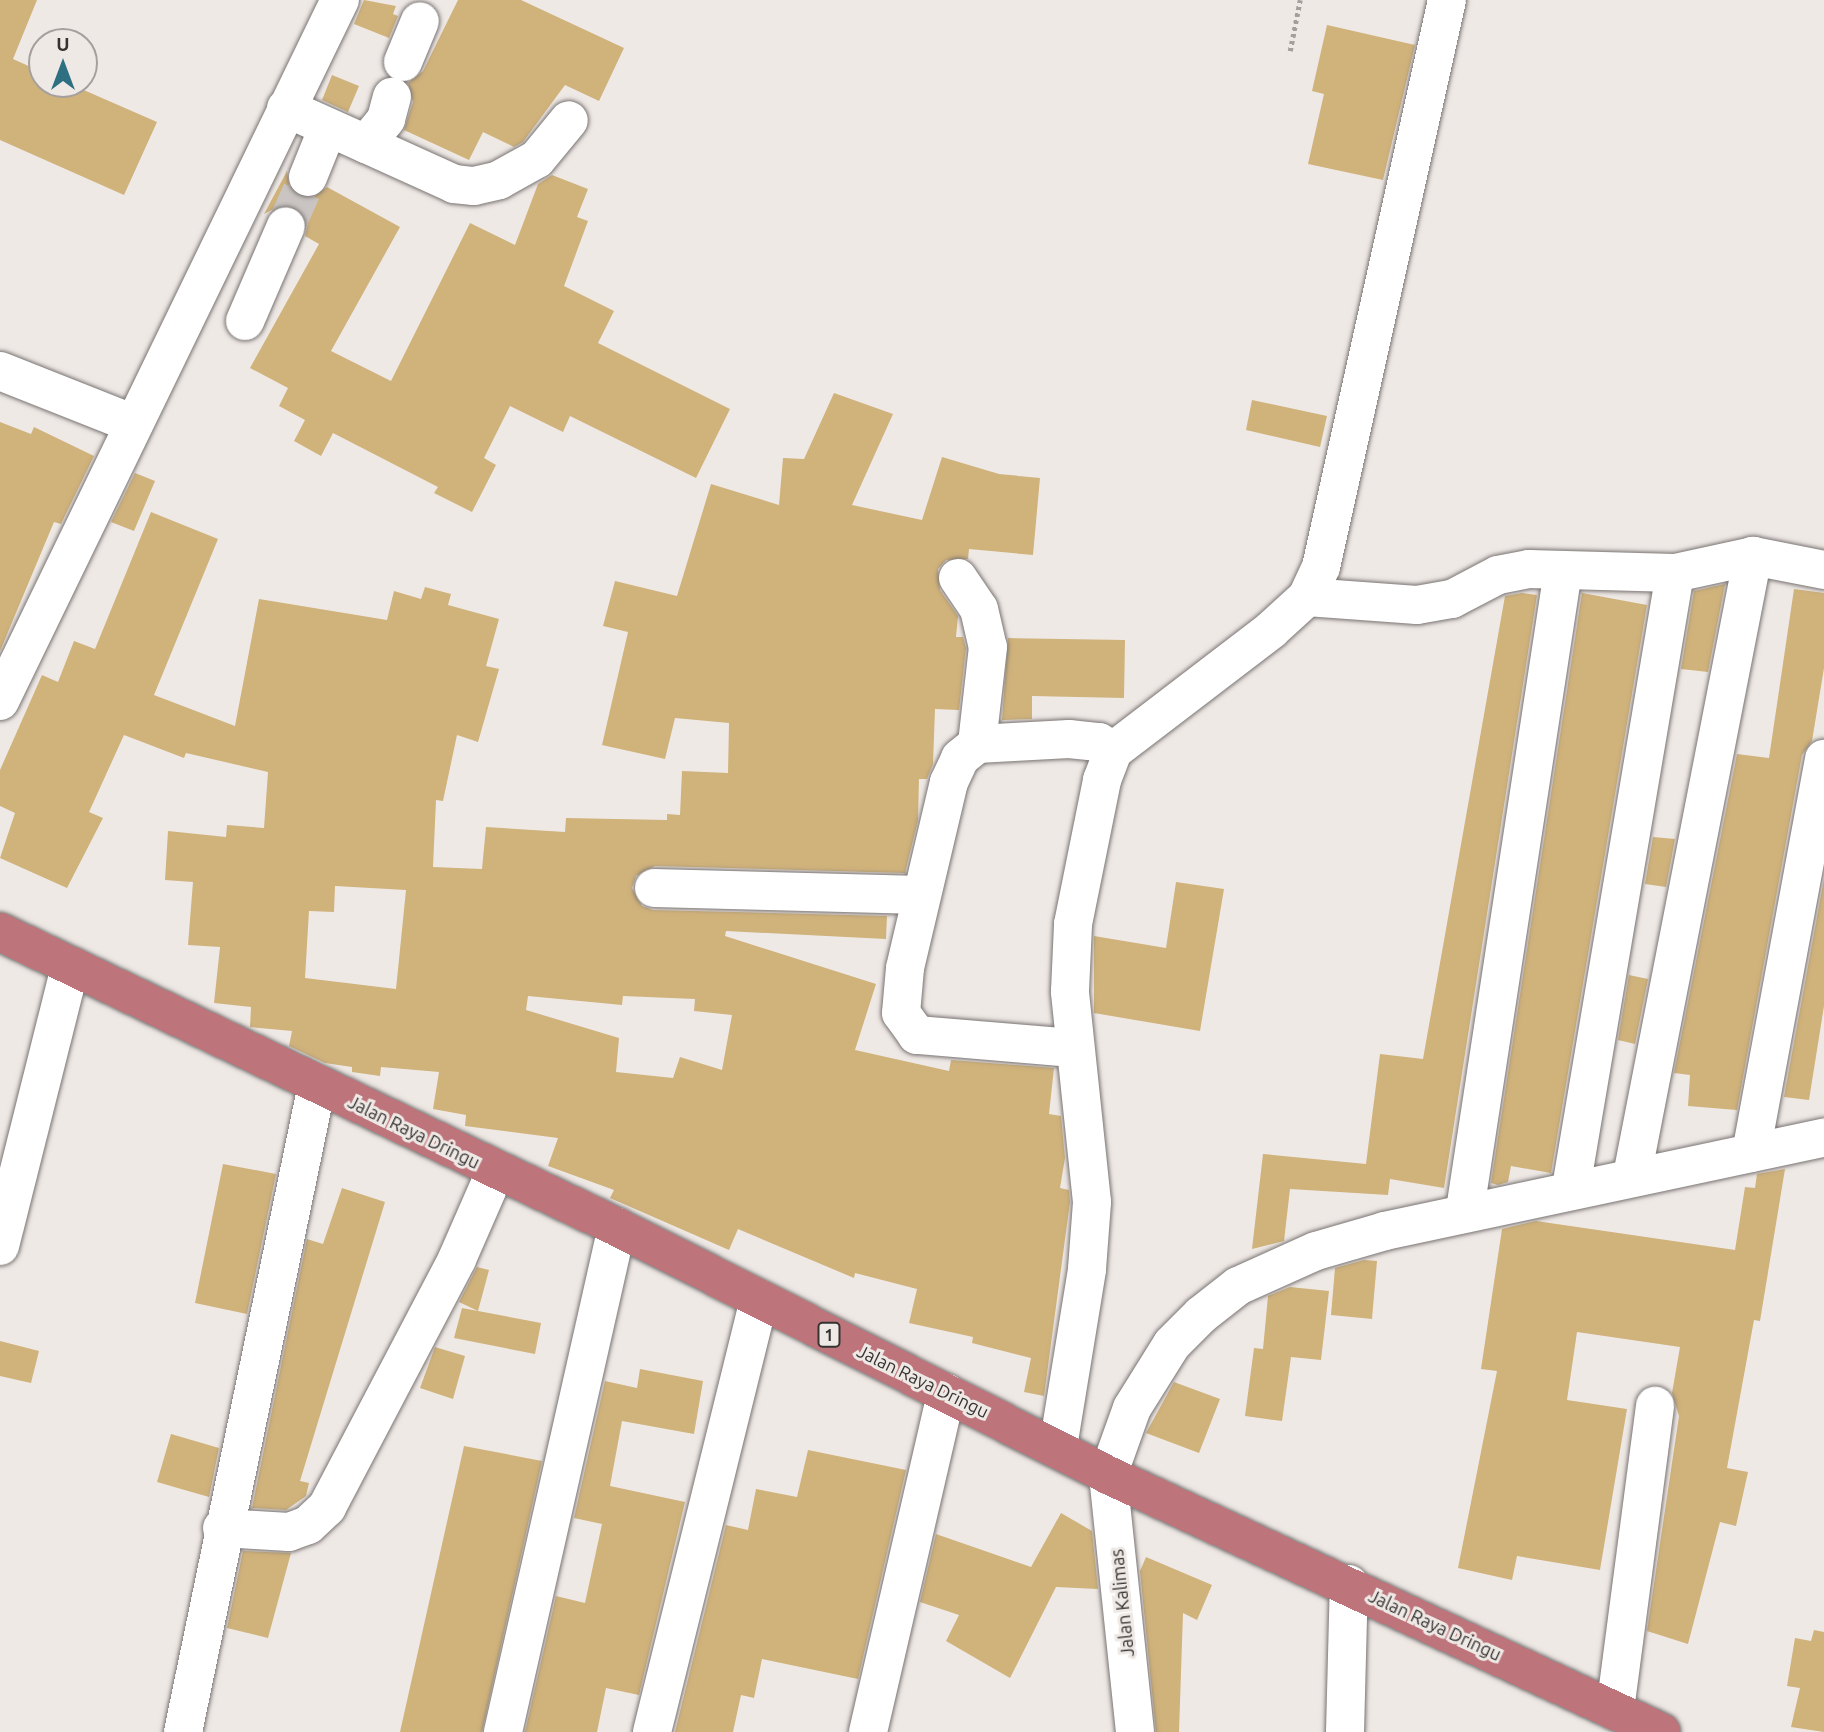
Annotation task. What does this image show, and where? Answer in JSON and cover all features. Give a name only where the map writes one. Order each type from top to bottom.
[{"type":"highway","name":"Jalan Raya Dringu","points":[[0,932],[495,1172],[617,1227],[1058,1447],[1108,1475],[1349,1584],[1661,1732]]},
{"type":"street","points":[[0,701],[134,424],[228,239],[286,108],[340,0]]},
{"type":"street","points":[[1058,1447],[1087,1269],[1092,1202],[1073,1048],[1073,924],[1086,842],[1113,751],[1225,669],[1307,597],[1333,526],[1348,426],[1447,0]]},
{"type":"street","points":[[366,144],[386,119],[420,20]]},
{"type":"street","points":[[286,108],[327,131],[366,144],[454,184],[474,186],[499,180],[537,159],[569,120]]},
{"type":"street","points":[[308,177],[327,131]]},
{"type":"street","points":[[245,321],[286,226]]},
{"type":"street","points":[[0,370],[134,424]]},
{"type":"street","points":[[1307,597],[1417,605],[1452,598],[1497,575],[1529,569],[1675,572],[1753,556],[1824,570]]},
{"type":"street","points":[[1632,1177],[1753,556]]},
{"type":"street","points":[[1465,1210],[1563,571]]},
{"type":"street","points":[[1571,1188],[1675,572]]},
{"type":"street","points":[[958,579],[979,609],[988,647],[977,744]]},
{"type":"street","points":[[1073,1048],[950,1041],[917,1035],[904,1022],[905,968],[949,782],[960,758],[977,744],[1069,739],[1099,741],[1113,751]]},
{"type":"street","points":[[1751,1153],[1824,759]]},
{"type":"street","points":[[654,888],[921,895]]},
{"type":"street","points":[[0,1246],[70,967]]},
{"type":"street","points":[[183,1732],[222,1528],[317,1085]]},
{"type":"street","points":[[1108,1475],[1132,1408],[1165,1354],[1238,1286],[1316,1251],[1465,1210],[1824,1138]]},
{"type":"street","points":[[222,1528],[289,1532],[308,1525],[327,1507],[457,1259],[495,1172]]},
{"type":"street","points":[[503,1732],[617,1227]]},
{"type":"street","points":[[652,1732],[760,1299]]},
{"type":"street","points":[[868,1732],[946,1393]]},
{"type":"street","points":[[1615,1710],[1655,1406]]},
{"type":"street","name":"Jalan Kalimas","points":[[1108,1475],[1135,1732]]},
{"type":"street","points":[[1345,1732],[1349,1584]]},
{"type":"path","points":[[1290,51],[1300,0]]},
{"type":"building","points":[[0,0],[37,0],[13,59],[28,66],[28,98],[98,96],[157,122],[124,195],[0,140]]},
{"type":"building","points":[[364,0],[396,6],[393,14],[398,16],[389,38],[354,24]]},
{"type":"building","points":[[458,0],[521,0],[624,48],[599,101],[565,85],[523,142],[514,147],[483,132],[469,160],[404,130],[413,102],[408,83],[423,71]]},
{"type":"building","points":[[1327,25],[1415,45],[1383,180],[1308,164],[1324,94],[1312,91]]},
{"type":"building","points":[[332,75],[359,86],[348,112],[322,100]]},
{"type":"building","points":[[287,171],[290,190],[299,197],[312,198],[327,187],[400,227],[331,351],[391,381],[470,223],[515,245],[538,184],[552,175],[588,189],[577,217],[588,221],[564,286],[614,311],[598,343],[730,409],[696,478],[570,416],[563,432],[510,406],[484,458],[496,465],[472,512],[434,493],[438,487],[333,433],[321,456],[294,441],[305,420],[279,406],[288,388],[250,368],[319,244],[305,236],[308,223],[295,206],[283,204],[264,214]]},
{"type":"building","points":[[834,393],[893,414],[852,505],[922,520],[942,457],[999,474],[1040,478],[1033,555],[969,549],[968,559],[946,560],[938,569],[940,590],[958,616],[956,637],[963,637],[966,648],[959,710],[935,709],[933,764],[927,779],[919,779],[918,820],[905,873],[655,866],[636,876],[632,888],[642,906],[653,910],[887,916],[886,939],[726,931],[725,936],[876,984],[855,1050],[949,1071],[951,1060],[1054,1068],[1049,1114],[1061,1116],[1065,1158],[1060,1188],[1069,1190],[1070,1202],[1044,1396],[1024,1392],[1031,1358],[972,1343],[973,1337],[909,1323],[917,1289],[855,1273],[854,1278],[738,1229],[729,1250],[610,1198],[614,1190],[548,1166],[558,1138],[465,1126],[466,1115],[433,1109],[439,1072],[381,1067],[380,1076],[352,1072],[352,1067],[325,1063],[289,1046],[292,1031],[250,1027],[251,1007],[214,1003],[220,947],[188,945],[193,882],[165,880],[168,831],[226,837],[227,825],[264,828],[268,772],[186,753],[184,758],[124,735],[89,812],[103,818],[67,888],[0,858],[15,813],[0,806],[0,770],[42,675],[58,682],[74,641],[95,649],[151,512],[218,539],[154,695],[235,726],[259,599],[387,620],[394,591],[421,599],[425,587],[451,594],[448,605],[499,619],[486,666],[499,669],[478,742],[457,735],[443,801],[436,800],[433,867],[482,869],[486,827],[565,832],[566,818],[667,820],[667,814],[680,815],[682,771],[728,773],[729,723],[675,718],[665,759],[602,745],[628,632],[603,626],[615,581],[677,596],[711,484],[779,505],[783,458],[804,459]],"holes":[[[335,886],[406,890],[396,989],[305,978],[309,911],[334,912]],[[528,996],[622,1005],[623,996],[695,999],[694,1011],[732,1015],[722,1070],[680,1057],[673,1078],[616,1072],[619,1038],[526,1010]]]},
{"type":"building","points":[[1252,400],[1327,416],[1320,447],[1246,430]]},
{"type":"building","points":[[0,422],[31,434],[34,427],[94,456],[61,524],[54,522],[0,651]]},
{"type":"building","points":[[135,473],[155,481],[134,531],[111,522]]},
{"type":"building","points":[[1725,584],[1708,672],[1681,669],[1694,591]]},
{"type":"building","points":[[1794,589],[1824,593],[1824,668],[1812,741],[1802,755],[1737,1110],[1688,1106],[1690,1075],[1674,1073],[1737,754],[1769,758]]},
{"type":"building","points":[[1522,593],[1537,595],[1444,1188],[1390,1179],[1388,1195],[1290,1189],[1284,1241],[1252,1249],[1263,1154],[1366,1164],[1380,1054],[1423,1059],[1505,596]]},
{"type":"building","points":[[1582,593],[1647,605],[1551,1173],[1511,1166],[1508,1182],[1498,1185],[1491,1183]]},
{"type":"building","points":[[1008,638],[1125,640],[1124,698],[1032,696],[1032,719],[1002,720]]},
{"type":"building","points":[[1653,837],[1675,839],[1666,887],[1645,884]]},
{"type":"building","points":[[1824,879],[1824,1006],[1809,1100],[1784,1097]]},
{"type":"building","points":[[1176,882],[1224,889],[1200,1031],[1094,1013],[1094,936],[1166,948]]},
{"type":"building","points":[[1629,975],[1648,979],[1635,1044],[1618,1040]]},
{"type":"building","points":[[223,1164],[276,1174],[247,1314],[195,1303]]},
{"type":"building","points":[[1785,1169],[1760,1321],[1754,1320],[1727,1468],[1748,1472],[1736,1526],[1720,1522],[1688,1644],[1647,1631],[1679,1416],[1672,1393],[1680,1347],[1577,1332],[1567,1400],[1627,1409],[1600,1570],[1517,1556],[1512,1580],[1458,1568],[1497,1371],[1481,1369],[1502,1229],[1536,1221],[1735,1250],[1745,1187],[1755,1188],[1757,1174]]},
{"type":"building","points":[[342,1188],[385,1202],[300,1481],[309,1483],[306,1496],[286,1510],[252,1508],[307,1239],[323,1244]]},
{"type":"building","points":[[1364,1260],[1377,1261],[1372,1319],[1331,1315],[1335,1268]]},
{"type":"building","points":[[477,1267],[489,1270],[478,1311],[459,1302]]},
{"type":"building","points":[[1290,1287],[1329,1291],[1321,1360],[1291,1357],[1282,1421],[1245,1416],[1254,1348],[1263,1349],[1268,1296]]},
{"type":"building","points":[[462,1308],[541,1323],[535,1354],[454,1338]]},
{"type":"building","points":[[0,1341],[39,1351],[31,1383],[0,1376]]},
{"type":"building","points":[[435,1347],[465,1356],[453,1399],[420,1388]]},
{"type":"building","points":[[640,1369],[703,1381],[694,1434],[622,1421],[610,1486],[685,1502],[639,1695],[606,1688],[597,1732],[525,1732],[556,1596],[585,1603],[602,1524],[574,1518],[605,1381],[637,1388]]},
{"type":"building","points":[[1174,1382],[1220,1399],[1199,1453],[1146,1433]]},
{"type":"building","points":[[171,1434],[219,1448],[209,1497],[157,1482]]},
{"type":"building","points":[[464,1446],[542,1461],[482,1732],[400,1732]]},
{"type":"building","points":[[808,1450],[906,1470],[858,1679],[762,1659],[754,1698],[741,1695],[733,1732],[675,1732],[726,1525],[748,1530],[756,1489],[797,1497]]},
{"type":"building","points":[[1061,1513],[1092,1531],[1098,1589],[1056,1587],[1010,1678],[946,1641],[959,1615],[920,1602],[936,1534],[1031,1567]]},
{"type":"building","points":[[243,1551],[291,1553],[268,1638],[227,1628]]},
{"type":"building","points":[[1146,1557],[1212,1585],[1197,1620],[1183,1613],[1179,1732],[1156,1732],[1140,1571]]},
{"type":"building","points":[[1814,1630],[1824,1632],[1824,1732],[1791,1727],[1800,1688],[1787,1686],[1795,1638],[1811,1641]]},
{"type":"tunnel","points":[[286,226],[308,177]]}]
